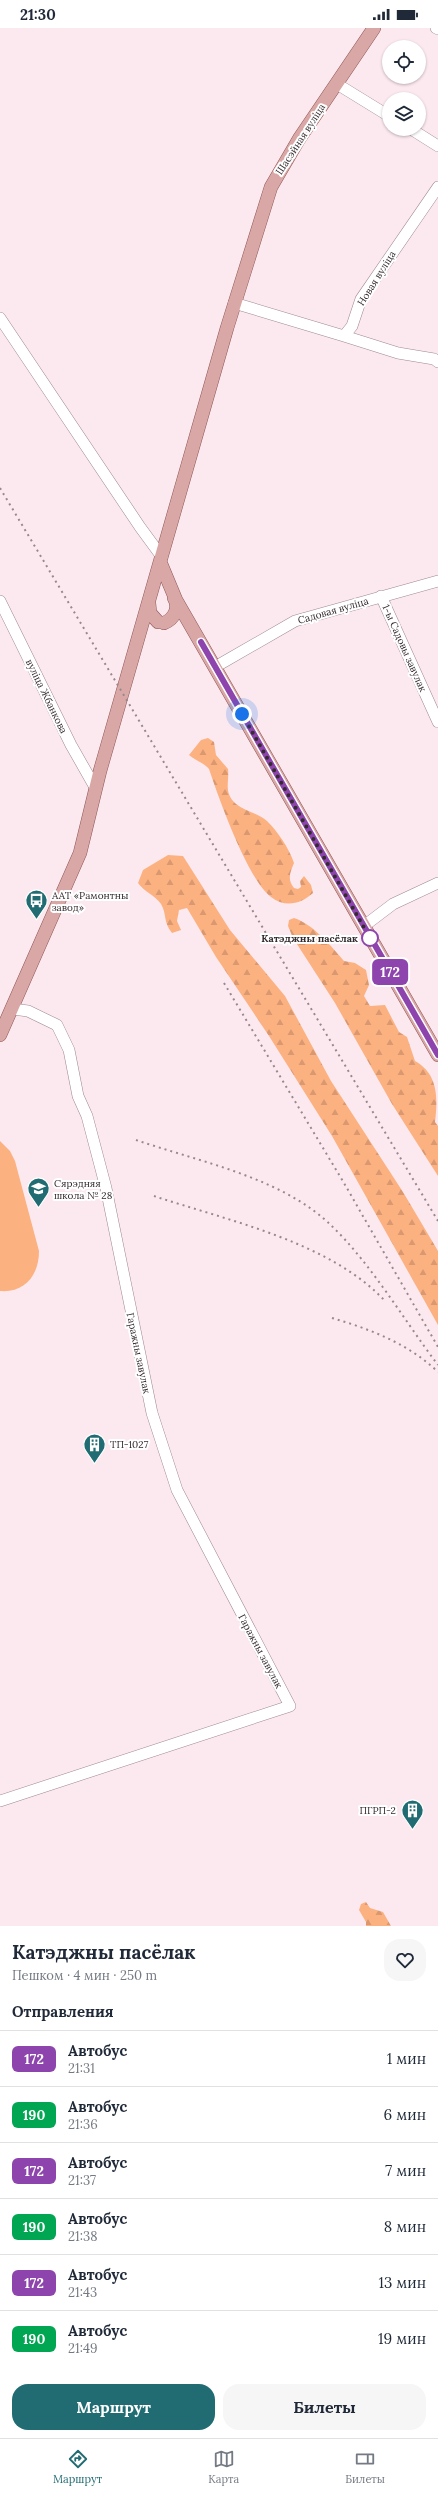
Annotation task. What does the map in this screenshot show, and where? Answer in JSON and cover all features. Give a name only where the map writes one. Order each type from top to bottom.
[{"type":"main road","name":"Шасэйная вуліца","points":[[0,1035],[7,1015],[80,853],[96,789],[234,303],[271,187],[278,172],[374,28]]},
{"type":"main road","points":[[161,560],[176,600],[438,1055]]},
{"type":"main road","points":[[140,636],[161,622],[175,613],[176,600],[170,594],[164,592],[155,595],[149,602],[150,613],[161,622],[186,629],[201,642]]},
{"type":"street","points":[[337,84],[382,112]]},
{"type":"street","points":[[422,136],[438,146]]},
{"type":"street","name":"Новая вуліца","points":[[344,336],[352,326],[361,299],[438,187]]},
{"type":"street","points":[[234,303],[398,353],[434,359],[438,362]]},
{"type":"street","points":[[0,318],[161,560]]},
{"type":"street","name":"Садовая вуліца","points":[[215,667],[295,621],[438,581]]},
{"type":"street","name":"1-ы Садовы завулак","points":[[381,596],[438,722]]},
{"type":"street","name":"вуліца Жбанкова","points":[[0,601],[71,745],[96,789]]},
{"type":"street","points":[[364,926],[393,904],[438,884]]},
{"type":"street","name":"Гаражны завулак","points":[[0,1801],[290,1706],[177,1490],[168,1466],[152,1413],[106,1188],[87,1116],[78,1096],[64,1037],[57,1025],[28,1011],[7,1015]]},
{"type":"green space","points":[[208,738],[214,742],[216,755],[228,769],[228,790],[230,797],[238,806],[262,817],[267,821],[283,840],[294,863],[291,870],[290,882],[294,888],[298,889],[301,887],[300,881],[304,876],[311,885],[313,893],[308,897],[298,902],[282,903],[271,897],[262,888],[253,874],[235,838],[209,769],[189,755],[201,740]]},
{"type":"green space","points":[[168,855],[183,856],[230,930],[285,996],[331,1081],[403,1192],[438,1251],[438,1325],[332,1136],[269,1036],[216,957],[187,908],[179,910],[177,921],[181,930],[172,933],[167,925],[161,904],[138,883],[143,870]]},
{"type":"green space","points":[[294,918],[315,930],[344,961],[355,963],[366,970],[369,985],[364,996],[370,1006],[385,1005],[399,1032],[407,1037],[415,1061],[423,1066],[432,1079],[436,1095],[435,1122],[438,1126],[438,1176],[392,1104],[335,1003],[293,938],[288,926],[289,920]]},
{"type":"green space","points":[[0,1141],[10,1151],[15,1161],[39,1251],[36,1268],[29,1281],[17,1289],[9,1291],[0,1291]]},
{"type":"green space","points":[[366,1902],[370,1908],[383,1912],[391,1926],[366,1926],[366,1922],[359,1910],[361,1904]]},
{"type":"railway","points":[[0,488],[438,1221]]},
{"type":"railway","points":[[224,983],[344,1183],[438,1347]]},
{"type":"railway","points":[[136,1140],[226,1168],[270,1186],[291,1196],[310,1208],[328,1222],[362,1260],[438,1365]]},
{"type":"railway","points":[[154,1196],[246,1225],[308,1248],[336,1263],[362,1281],[385,1301]]},
{"type":"railway","points":[[332,1318],[361,1327],[402,1346],[415,1353],[438,1372]]},
{"type":"bus line","name":"172","points":[[201,642],[438,1055]]},
{"type":"place","name":"ААТ «Рамонтны завод»","points":[[36,920]]},
{"type":"place","name":"Катэджны пасёлак","points":[[370,938]]},
{"type":"place","name":"Сярэдняя школа № 28","points":[[38,1208]]},
{"type":"place","name":"ТП-1027","points":[[95,1464]]},
{"type":"place","name":"ПГРП-2","points":[[412,1830]]},
{"type":"route","points":[[242,714],[371,939],[370,938]]}]
